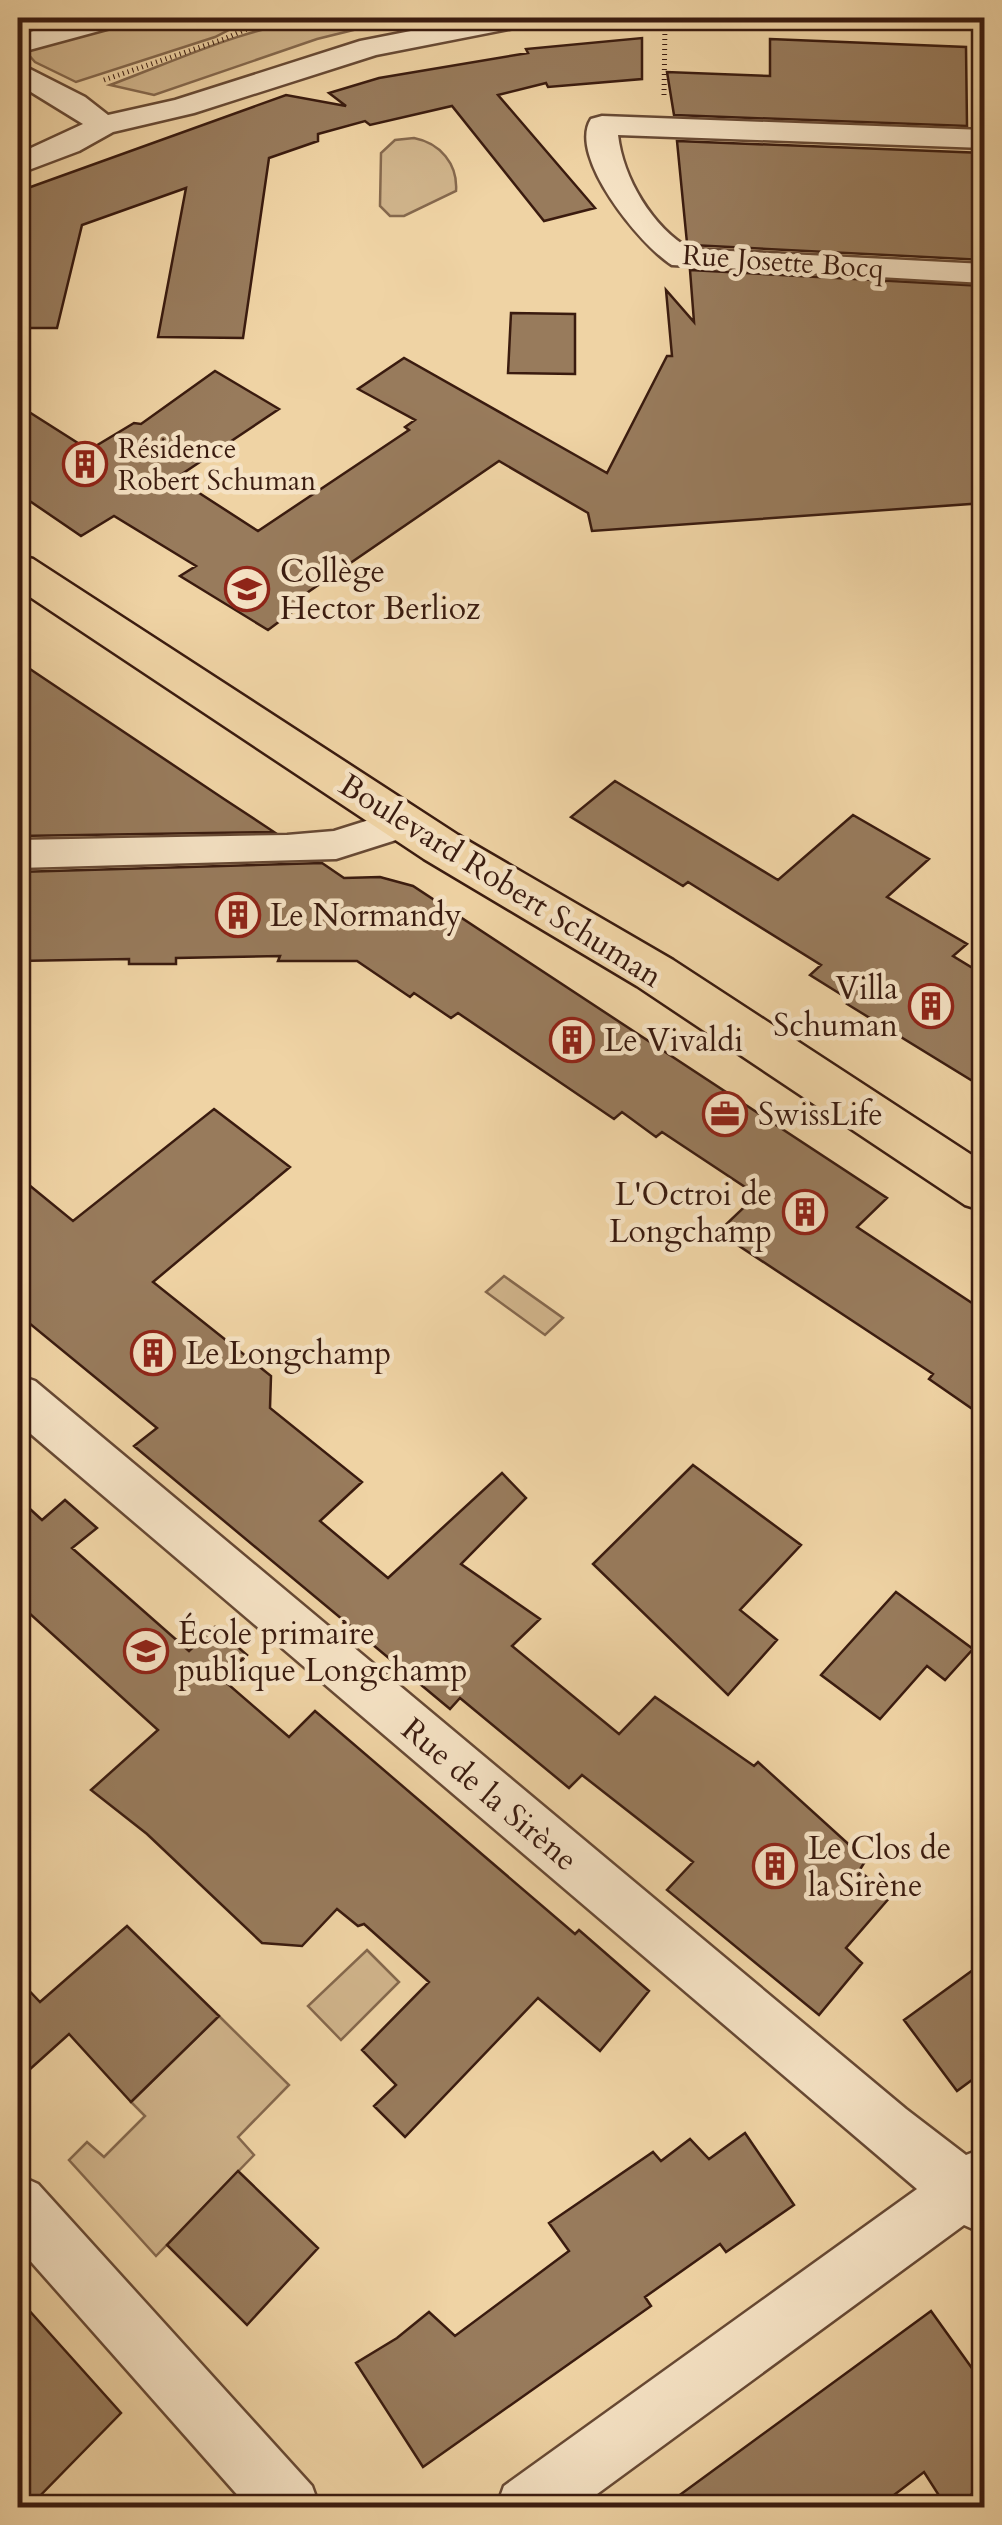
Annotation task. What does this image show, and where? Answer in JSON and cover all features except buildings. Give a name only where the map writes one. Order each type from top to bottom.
[{"type":"main road","name":"Boulevard Robert Schuman","points":[[18,570],[404,822],[654,973],[984,1190]]},
{"type":"street","points":[[18,44],[115,18]]},
{"type":"street","points":[[18,165],[68,145],[103,124],[183,107],[415,26],[519,18]]},
{"type":"street","points":[[18,72],[103,124]]},
{"type":"street","name":"Rue Josette Bocq","points":[[659,125],[602,125],[601,141],[613,176],[664,251],[683,258],[984,274]]},
{"type":"street","points":[[659,125],[984,139]]},
{"type":"street","points":[[18,854],[304,848],[336,845],[404,822]]},
{"type":"street","name":"Rue de la Sirène","points":[[18,1395],[886,2129],[978,2190]]},
{"type":"street","points":[[526,2508],[978,2190]]},
{"type":"street","points":[[18,2204],[290,2508]]},
{"type":"path","points":[[60,95],[224,39],[272,18]]},
{"type":"path","points":[[659,125],[660,103],[666,91],[666,24]]},
{"type":"shaded area","points":[[145,18],[252,18],[215,37],[76,82],[35,62],[27,53],[32,46]]},
{"type":"shaded area","points":[[322,18],[390,21],[317,39],[154,95],[110,85],[241,36]]},
{"type":"shaded area","points":[[414,138],[446,156],[454,172],[456,191],[404,216],[390,216],[380,206],[381,153],[395,140]]},
{"type":"shaded area","points":[[504,1276],[563,1318],[545,1335],[486,1292]]},
{"type":"shaded area","points":[[367,1950],[399,1982],[341,2040],[308,2006]]},
{"type":"shaded area","points":[[219,2016],[289,2085],[238,2137],[254,2155],[156,2256],[69,2160],[87,2142],[104,2157],[145,2116],[131,2102]]},
{"type":"place","name":"Résidence Robert Schuman","points":[[85,464]]},
{"type":"place","name":"Collège Hector Berlioz","points":[[247,589]]},
{"type":"place","name":"Le Normandy","points":[[238,915]]},
{"type":"place","name":"Villa Schuman","points":[[931,1006]]},
{"type":"place","name":"Le Vivaldi","points":[[572,1040]]},
{"type":"place","name":"SwissLife","points":[[725,1114]]},
{"type":"place","name":"L'Octroi de Longchamp","points":[[805,1212]]},
{"type":"place","name":"Le Longchamp","points":[[153,1353]]},
{"type":"place","name":"École primaire publique Longchamp","points":[[146,1651]]},
{"type":"place","name":"Le Clos de la Sirène","points":[[775,1866]]}]
